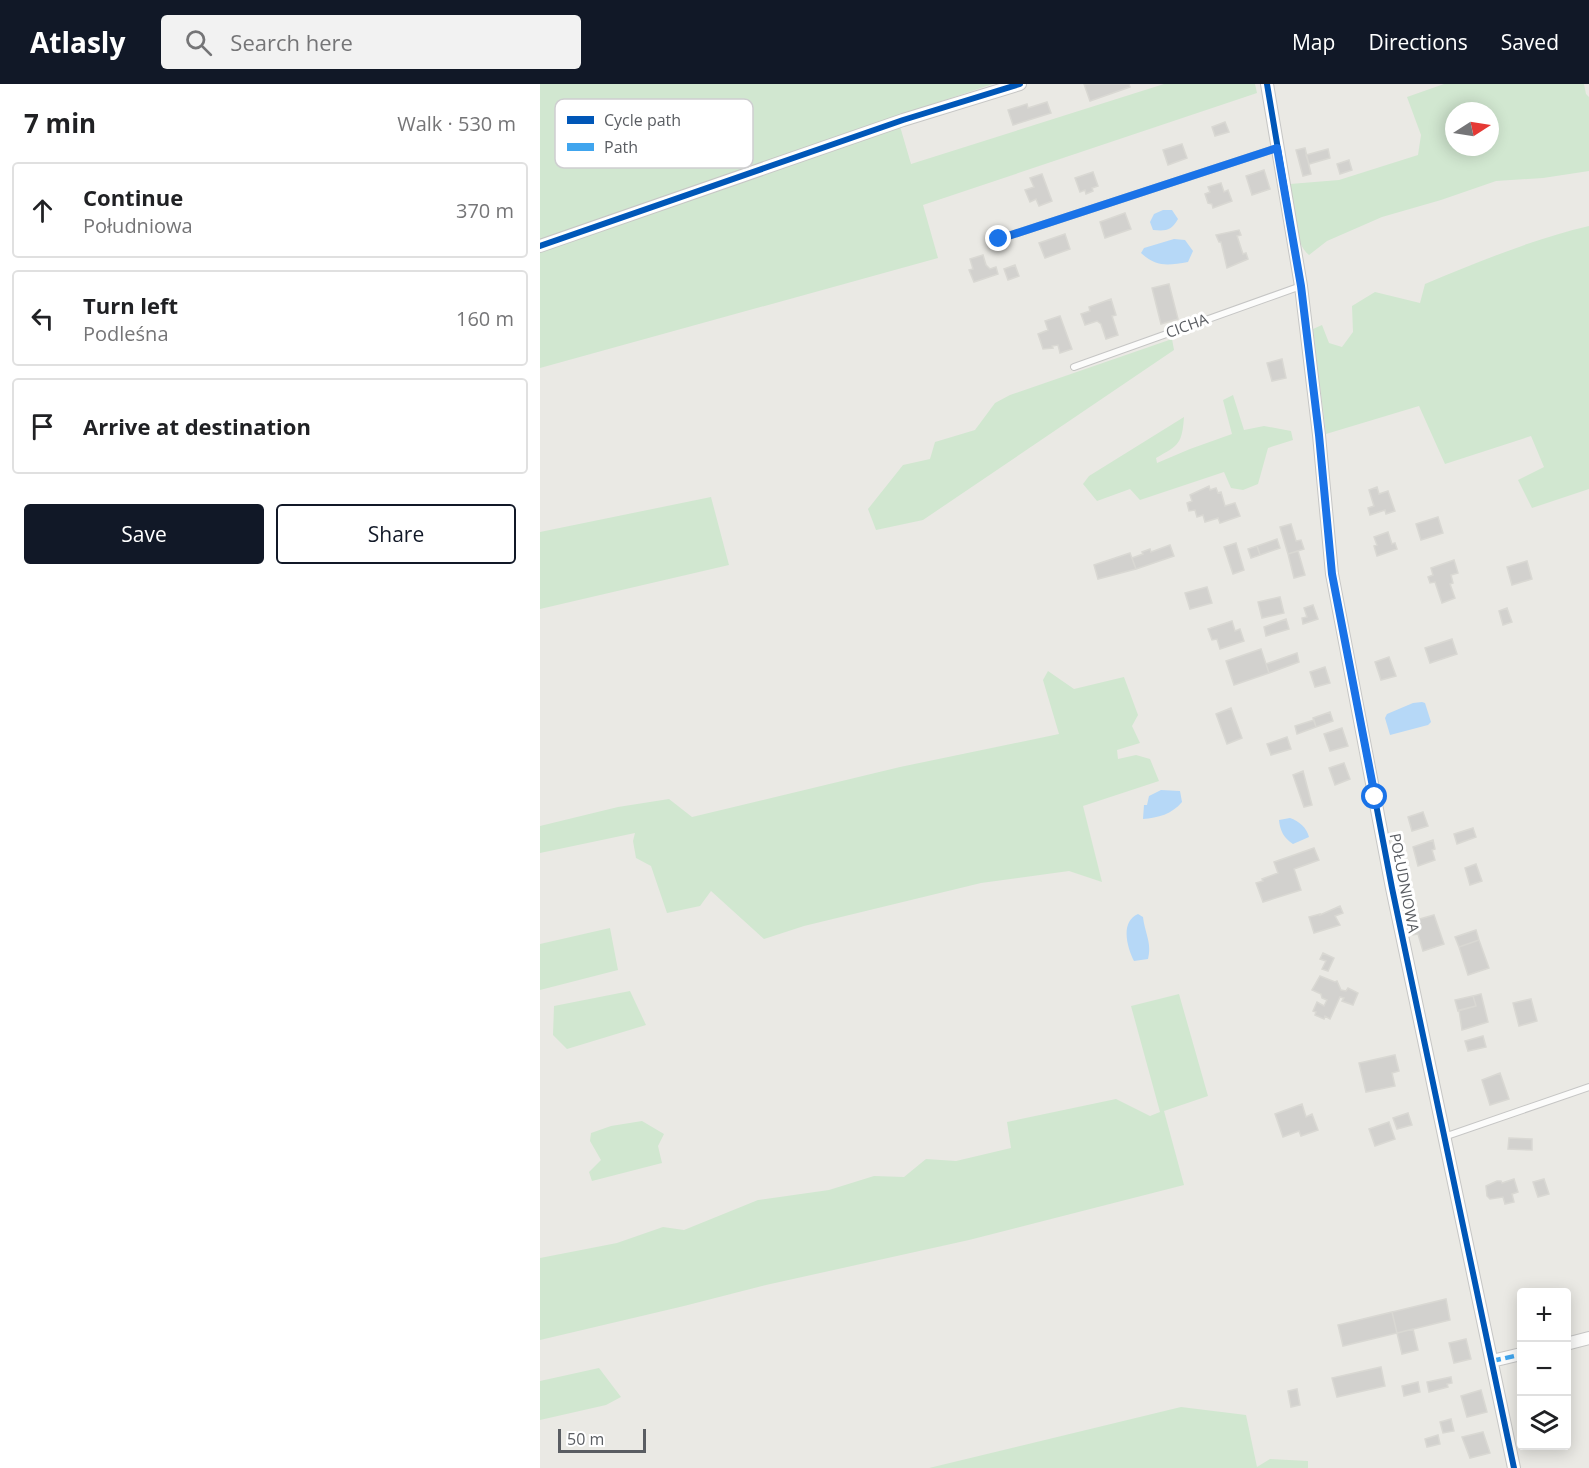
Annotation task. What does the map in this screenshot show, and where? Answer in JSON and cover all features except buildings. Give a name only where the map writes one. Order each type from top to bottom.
[{"type":"street","points":[[540,246],[903,120],[1020,84]]},
{"type":"street","name":"POŁUDNIOWA","points":[[1267,84],[1301,286],[1319,435],[1332,574],[1392,888],[1514,1468]]},
{"type":"street","points":[[1571,1343],[1589,1338]]},
{"type":"street","points":[[1492,1361],[1517,1355]]},
{"type":"lane","points":[[999,239],[1277,148]]},
{"type":"lane","name":"CICHA","points":[[1074,367],[1301,286]]},
{"type":"lane","points":[[1444,1138],[1589,1087]]},
{"type":"green space","points":[[540,84],[993,84],[897,116],[911,164],[1164,84],[1255,84],[1257,93],[923,205],[938,258],[540,368]]},
{"type":"green space","points":[[1444,84],[1584,84],[1589,97],[1589,171],[1543,178],[1496,181],[1382,217],[1327,241],[1309,255],[1304,250],[1297,232],[1290,184],[1339,180],[1418,155],[1421,135],[1407,97]]},
{"type":"green space","points":[[1589,226],[1589,489],[1532,508],[1518,480],[1544,467],[1531,436],[1445,464],[1419,406],[1326,434],[1313,329],[1322,325],[1329,343],[1342,347],[1353,332],[1352,306],[1375,292],[1420,303],[1425,284],[1526,244]]},
{"type":"green space","points":[[1172,339],[1174,350],[923,520],[876,530],[868,509],[903,465],[930,459],[935,442],[975,430],[995,403],[1010,395]]},
{"type":"green space","points":[[1233,395],[1244,430],[1264,426],[1291,431],[1293,440],[1268,448],[1258,484],[1243,490],[1231,488],[1224,472],[1140,500],[1130,489],[1097,501],[1083,484],[1089,476],[1184,417],[1178,443],[1156,458],[1157,463],[1232,434],[1223,400]]},
{"type":"green space","points":[[711,497],[729,565],[540,609],[540,532]]},
{"type":"green space","points":[[1048,671],[1074,689],[1124,677],[1138,715],[1132,726],[1140,743],[1117,750],[1118,759],[1136,755],[1150,759],[1159,781],[1083,806],[1102,882],[1069,871],[981,883],[804,926],[764,939],[711,891],[700,906],[667,913],[651,866],[636,858],[633,841],[635,833],[540,853],[540,826],[618,807],[669,799],[692,817],[900,767],[1059,734],[1043,680]]},
{"type":"green space","points":[[610,928],[618,970],[540,990],[540,944]]},
{"type":"green space","points":[[630,991],[646,1025],[567,1049],[553,1035],[554,1006]]},
{"type":"green space","points":[[1179,994],[1208,1096],[1164,1111],[1184,1185],[969,1240],[766,1285],[540,1340],[540,1258],[617,1243],[663,1227],[684,1230],[758,1200],[829,1190],[874,1176],[904,1177],[926,1159],[956,1161],[1011,1148],[1007,1122],[1116,1099],[1150,1116],[1160,1112],[1131,1006]]},
{"type":"green space","points":[[642,1121],[664,1134],[658,1146],[662,1163],[592,1181],[589,1172],[601,1160],[590,1141],[591,1133],[611,1126]]},
{"type":"green space","points":[[599,1368],[621,1397],[606,1405],[540,1420],[540,1381]]},
{"type":"green space","points":[[1181,1407],[1246,1415],[1257,1467],[1270,1459],[1308,1461],[1308,1468],[929,1468]]},
{"type":"water","points":[[1163,210],[1172,210],[1178,219],[1168,229],[1153,230],[1150,222],[1154,214]]},
{"type":"water","points":[[1174,239],[1185,240],[1193,251],[1188,262],[1158,263],[1141,253],[1144,248]]},
{"type":"water","points":[[1413,703],[1425,703],[1431,722],[1428,725],[1390,735],[1385,718],[1387,714]]},
{"type":"water","points":[[1161,790],[1180,791],[1182,802],[1174,810],[1164,815],[1143,819],[1144,805],[1147,805],[1149,796]]},
{"type":"water","points":[[1290,818],[1302,825],[1309,837],[1293,844],[1287,839],[1281,831],[1279,820]]},
{"type":"water","points":[[1138,914],[1143,917],[1149,953],[1148,959],[1134,961],[1127,942],[1127,929],[1132,918]]},
{"type":"marked path","points":[[1492,1361],[1517,1355]]},
{"type":"cycle path","points":[[540,246],[903,120],[1020,84]]},
{"type":"cycle path","points":[[1267,84],[1301,286],[1319,435],[1332,574],[1392,888],[1514,1468]]},
{"type":"route","points":[[999,239],[1277,148],[1301,286],[1319,435],[1332,574],[1375,797]]}]
